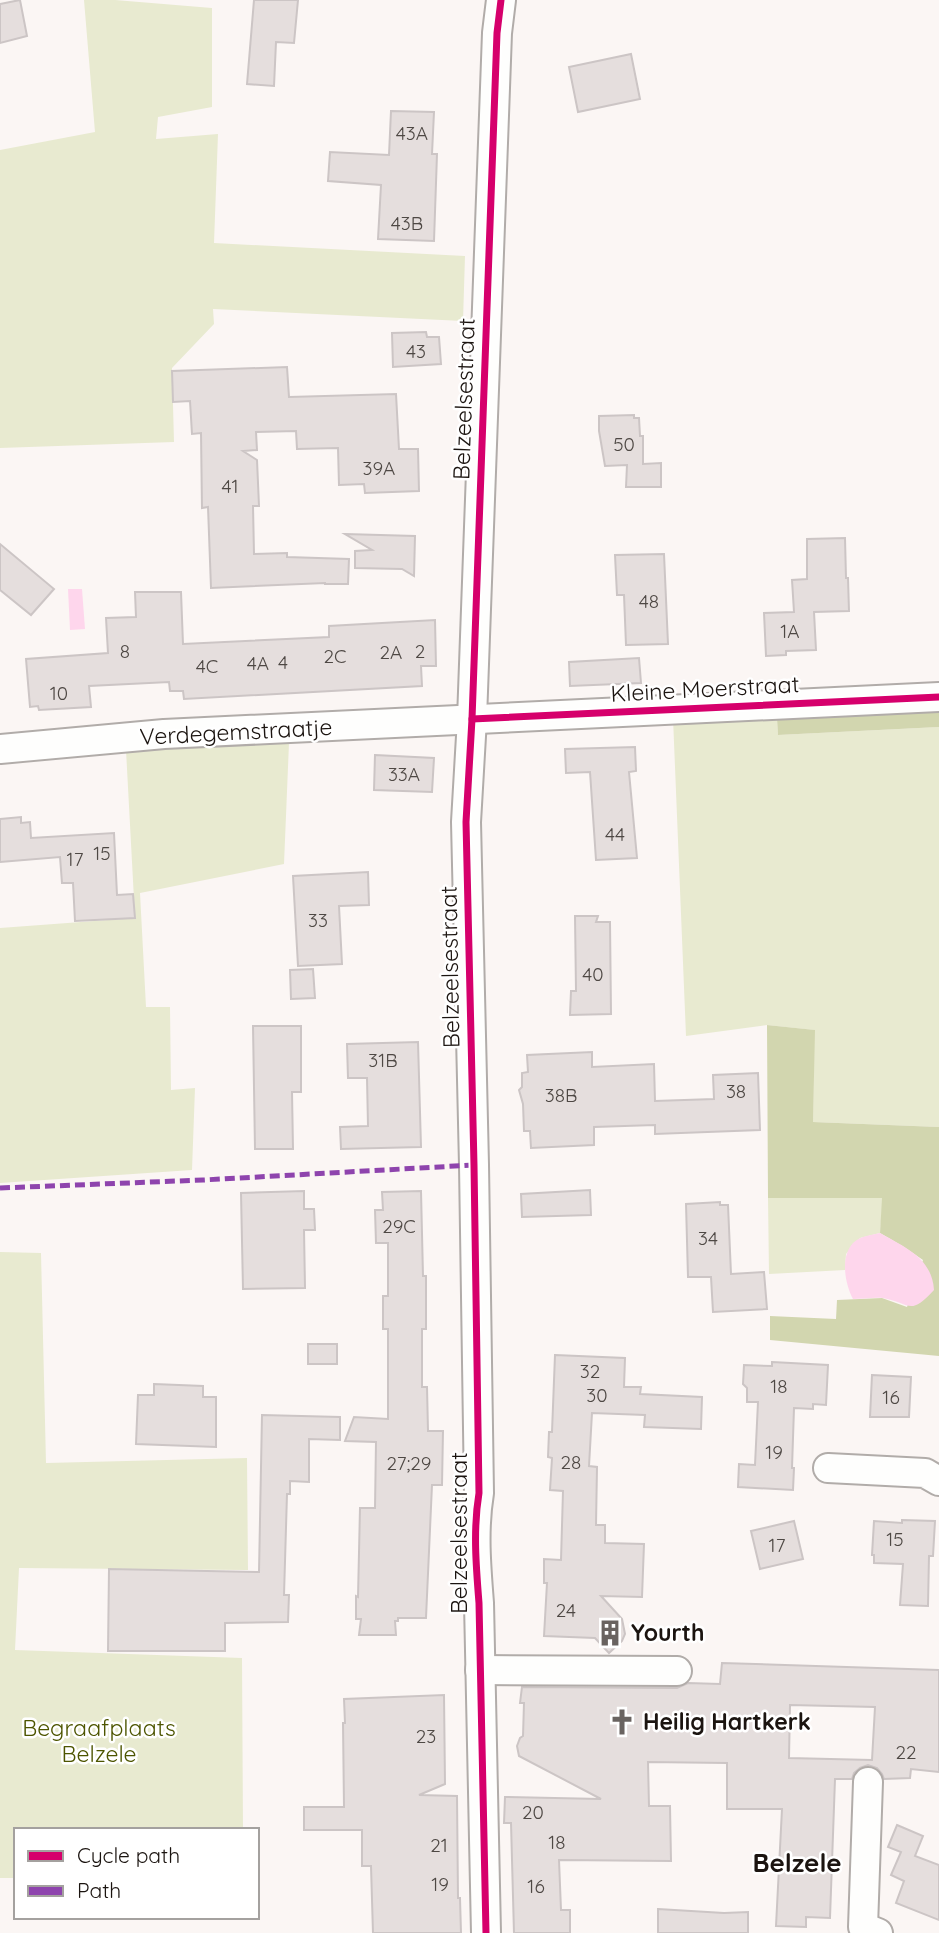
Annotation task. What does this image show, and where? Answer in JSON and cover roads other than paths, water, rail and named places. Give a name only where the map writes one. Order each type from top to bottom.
[{"type":"street","name":"Belzeelsestraat","points":[[486,1933],[479,1603],[475,1555],[475,1514],[479,1493],[466,822],[497,33],[501,0]]},
{"type":"street","name":"Kleine Moerstraat","points":[[472,719],[939,697]]},
{"type":"street","name":"Verdegemstraatje","points":[[0,749],[164,734],[472,719]]},
{"type":"street","points":[[828,1468],[925,1473],[939,1481]]},
{"type":"street","points":[[480,1670],[677,1671]]},
{"type":"street","points":[[868,1782],[863,1927],[878,1933]]},
{"type":"place","name":"Yourth","points":[[610,1633]]},
{"type":"place","name":"Heilig Hartkerk","points":[[622,1722]]},
{"type":"district","name":"Belzele","points":[[797,1863]]},
{"type":"park label","name":"Begraafplaats Belzele","points":[[99,1741]]}]
